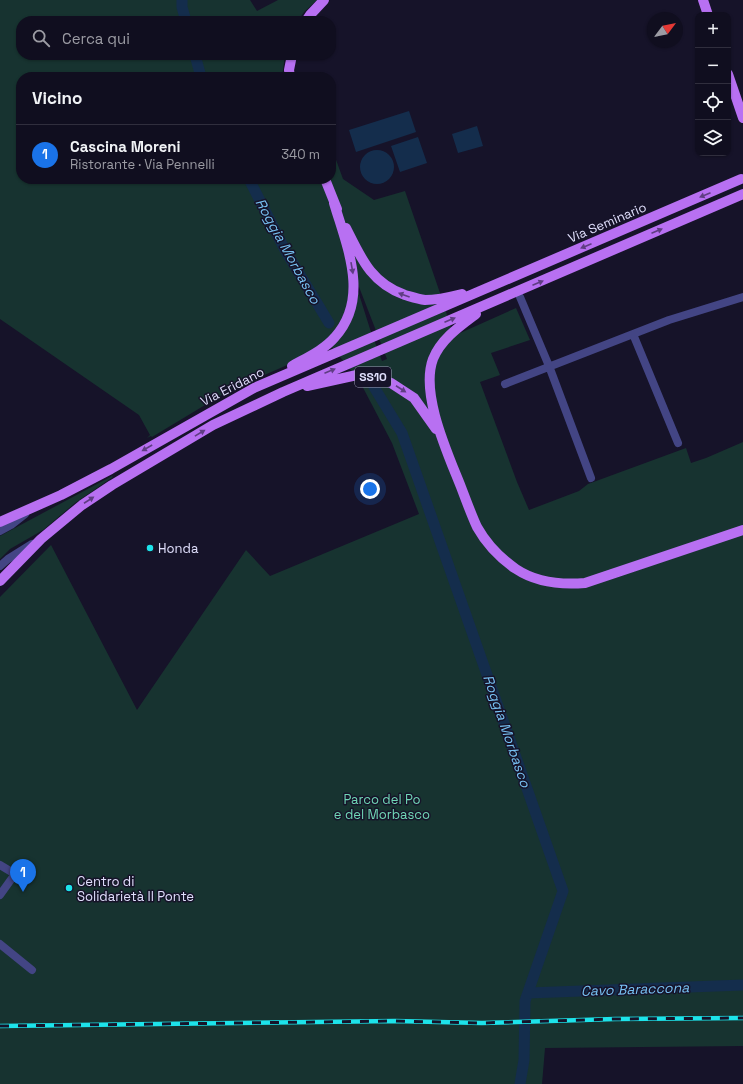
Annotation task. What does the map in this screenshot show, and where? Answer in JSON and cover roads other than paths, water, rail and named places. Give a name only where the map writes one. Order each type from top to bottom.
[{"type":"main road","points":[[309,16],[324,0]]},
{"type":"main road","points":[[703,0],[707,12]]},
{"type":"main road","points":[[289,72],[291,60]]},
{"type":"main road","points":[[731,83],[743,118]]},
{"type":"main road","name":"Via Seminario","points":[[484,289],[741,179]]},
{"type":"main road","points":[[326,184],[362,259],[376,278],[386,286],[415,299],[426,300],[438,299],[484,289]]},
{"type":"main road","points":[[743,194],[489,304],[450,334],[433,359],[429,375],[430,394],[440,436],[477,527],[496,552],[515,569],[529,577],[546,582],[566,585],[585,583],[743,530]]},
{"type":"main road","points":[[254,388],[325,346],[335,338],[349,318],[354,301],[354,281],[351,262],[334,203]]},
{"type":"main road","name":"Via Eridano","points":[[0,522],[111,469],[254,388],[484,289]]},
{"type":"main road","name":"Via Eridano","points":[[0,581],[41,539],[82,505],[112,485],[213,425],[283,392],[489,304]]},
{"type":"main road","name":"SS10","points":[[283,392],[357,376],[374,377],[391,383],[414,398],[440,436]]},
{"type":"street","points":[[504,384],[669,320],[743,296]]},
{"type":"street","points":[[520,298],[549,366],[591,478]]},
{"type":"street","points":[[633,334],[678,443]]},
{"type":"street","points":[[0,531],[11,525],[35,506]]},
{"type":"street","points":[[0,566],[8,559],[41,539]]},
{"type":"street","points":[[0,865],[15,874],[0,895]]},
{"type":"street","points":[[0,944],[32,970]]},
{"type":"water","points":[[409,111],[416,132],[356,152],[349,130]]},
{"type":"water","points":[[477,126],[483,146],[458,153],[452,134]]},
{"type":"water","points":[[418,137],[427,163],[400,172],[391,146]]},
{"type":"water","points":[[380,150],[389,155],[393,160],[393,174],[389,179],[384,183],[374,184],[370,183],[361,174],[360,164],[361,160],[370,151]]},
{"type":"waterway","name":"Roggia Morbasco","points":[[182,0],[185,16]]},
{"type":"waterway","name":"Roggia Morbasco","points":[[196,60],[200,72]]},
{"type":"waterway","name":"Roggia Morbasco","points":[[252,184],[285,250],[329,323]]},
{"type":"waterway","name":"Roggia Morbasco","points":[[374,387],[402,433],[563,891],[525,1001],[524,1060],[520,1084]]},
{"type":"waterway","name":"Cavo Baraccona","points":[[528,993],[743,985]]},
{"type":"railway","points":[[0,1026],[395,1021],[482,1023],[615,1019],[743,1018]]},
{"type":"place","name":"Honda","points":[[150,548]]},
{"type":"place","name":"Centro di Solidarietà Il Ponte","points":[[69,888]]},
{"type":"place","name":"Cascina Moreni","points":[[23,892]]},
{"type":"park label","name":"Parco del Po e del Morbasco","points":[[382,806]]}]
